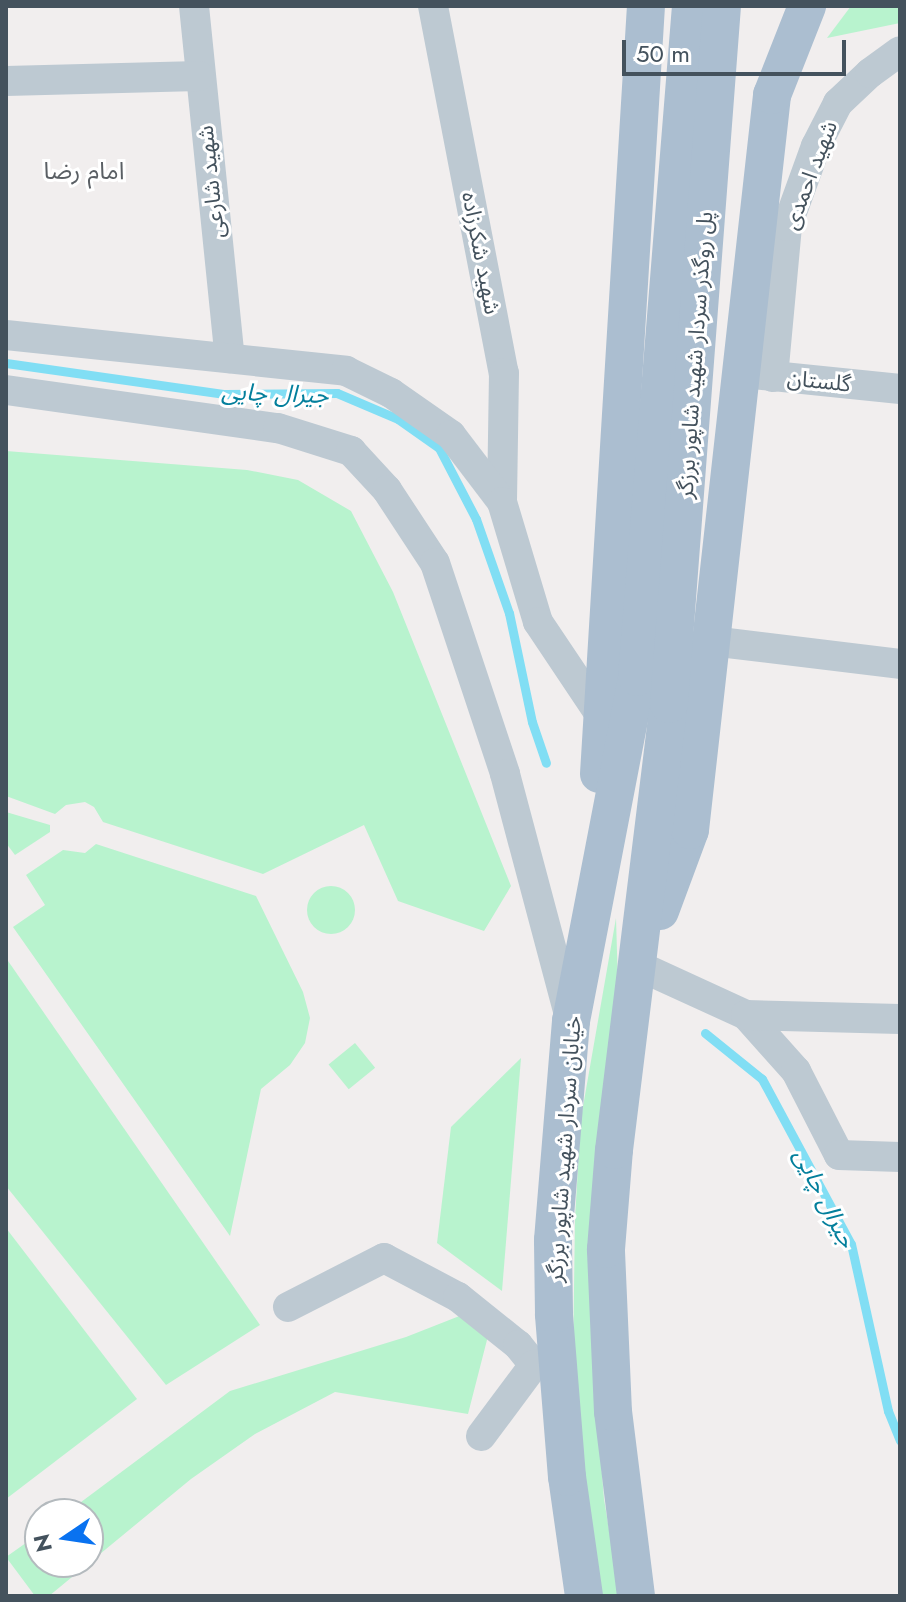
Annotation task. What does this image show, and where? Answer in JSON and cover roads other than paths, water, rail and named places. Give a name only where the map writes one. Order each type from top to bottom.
[{"type":"main road","points":[[595,894],[601,716],[646,6]]},
{"type":"main road","name":"پل روگذر سردار شهید شاپور برزگر","points":[[639,966],[669,704],[699,92],[691,6]]},
{"type":"main road","name":"پل روگذر سردار شهید شاپور برزگر","points":[[595,894],[637,677],[699,92],[722,6]]},
{"type":"main road","points":[[636,1596],[613,1412],[606,1249],[614,1150],[639,966],[690,830],[711,641],[756,375],[772,95],[804,8]]},
{"type":"main road","name":"خیابان سردار شهید شاپور برزگر","points":[[584,1596],[546,1363],[571,1021],[595,894]]},
{"type":"street","name":"شهید شارعی","points":[[194,6],[230,358]]},
{"type":"street","name":"شهید شکرزاده","points":[[433,6],[504,373],[502,502]]},
{"type":"street","name":"شهید احمدی","points":[[756,375],[787,226],[816,146],[838,103],[870,73],[900,51]]},
{"type":"street","points":[[6,81],[199,76]]},
{"type":"street","points":[[6,335],[346,371],[391,393],[451,435],[502,502],[538,622],[601,716]]},
{"type":"street","name":"گلستان","points":[[756,375],[900,389]]},
{"type":"street","points":[[6,390],[278,428],[351,451],[387,490],[435,563],[505,774],[571,1021]]},
{"type":"street","points":[[711,641],[900,664]]},
{"type":"street","points":[[639,966],[746,1015],[900,1019]]},
{"type":"street","points":[[746,1015],[796,1071],[839,1155],[900,1157]]},
{"type":"street","points":[[288,1307],[384,1258],[458,1297],[518,1345],[546,1363],[481,1436]]},
{"type":"waterway","name":"جیرال چایی","points":[[6,363],[225,394],[337,393],[398,419],[439,448],[476,519],[509,613],[532,722],[546,763]]},
{"type":"waterway","name":"جیرال چایی","points":[[705,1033],[762,1079],[851,1244],[888,1411],[900,1441]]},
{"type":"district","name":"امام رضا","points":[[84,171]]}]
